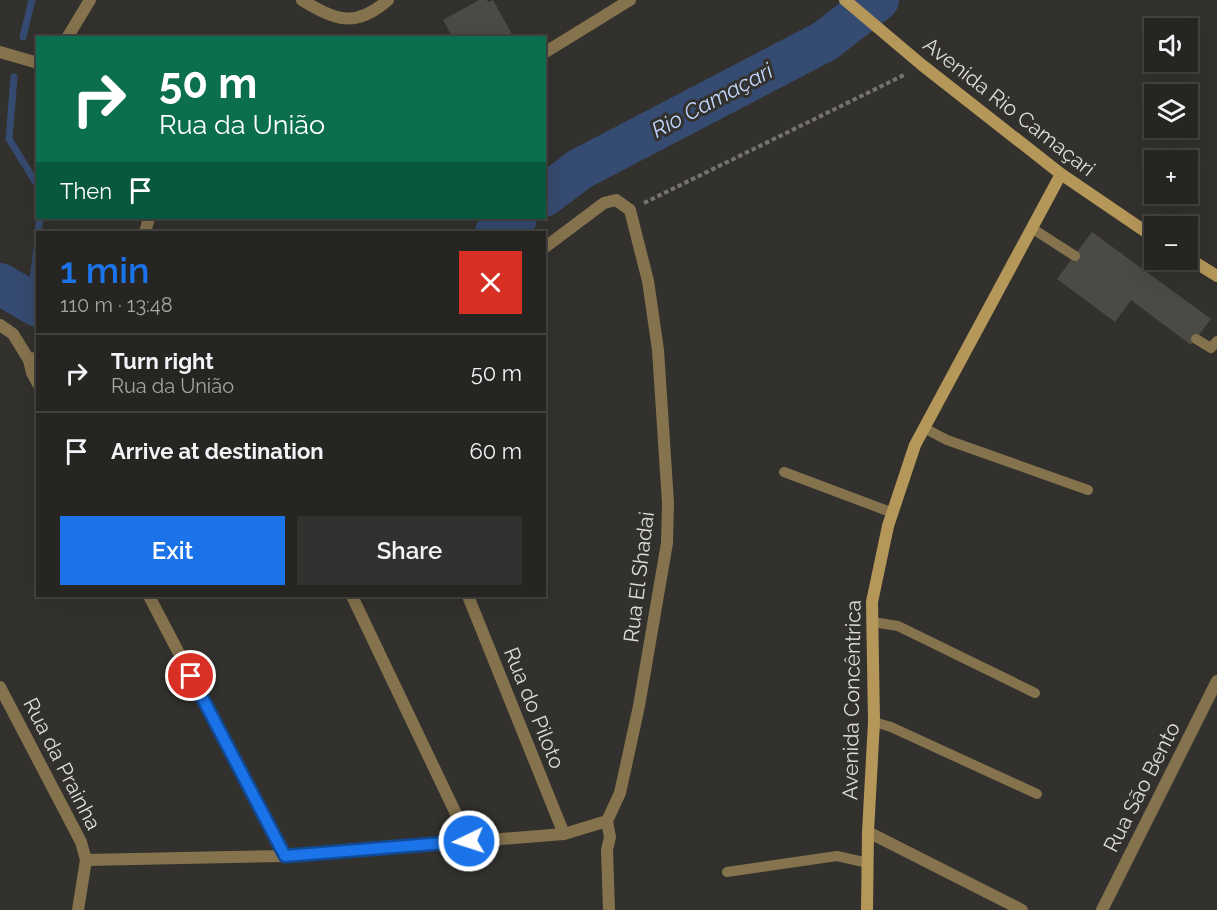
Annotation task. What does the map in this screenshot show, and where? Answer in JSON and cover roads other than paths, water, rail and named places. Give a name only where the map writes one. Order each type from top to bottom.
[{"type":"street","points":[[68,36],[90,0]]},
{"type":"street","points":[[302,0],[327,15],[347,20],[366,15],[388,0]]},
{"type":"street","points":[[546,52],[630,0]]},
{"type":"street","name":"Avenida Rio Camaçari","points":[[845,0],[919,62],[1061,174],[1144,231]]},
{"type":"street","points":[[0,52],[36,62]]},
{"type":"street","name":"Avenida Concêntrica","points":[[867,910],[868,832],[874,722],[872,602],[893,513],[915,445],[1061,174]]},
{"type":"street","name":"Rua El Shadai","points":[[546,246],[604,203],[616,200],[630,210],[645,264],[658,350],[666,459],[667,543],[639,706],[620,793],[607,821],[610,837],[607,850],[609,910]]},
{"type":"street","points":[[1198,264],[1217,276]]},
{"type":"street","points":[[0,325],[13,334],[33,358],[32,373],[36,380]]},
{"type":"street","points":[[149,597],[285,856]]},
{"type":"street","points":[[352,597],[469,841]]},
{"type":"street","name":"Rua do Piloto","points":[[468,597],[564,834]]},
{"type":"street","name":"Rua São Bento","points":[[1102,910],[1217,681]]},
{"type":"street","name":"Rua da Prainha","points":[[0,687],[81,842],[87,860]]},
{"type":"street","points":[[78,910],[87,860],[285,856],[564,834],[607,821]]},
{"type":"street","points":[[868,832],[1022,910]]},
{"type":"lane","points":[[1033,229],[1075,256]]},
{"type":"lane","points":[[1196,339],[1211,348],[1217,341]]},
{"type":"lane","points":[[924,428],[947,440],[1088,490]]},
{"type":"lane","points":[[784,472],[893,513]]},
{"type":"lane","points":[[872,622],[898,626],[1035,693]]},
{"type":"lane","points":[[874,722],[891,727],[1037,794]]},
{"type":"lane","points":[[727,872],[837,856],[868,863]]},
{"type":"waterway","points":[[23,37],[32,0]]},
{"type":"waterway","name":"Rio Camaçari","points":[[546,194],[580,169],[825,41],[878,0]]},
{"type":"waterway","points":[[14,77],[9,139],[36,183]]},
{"type":"waterway","points":[[38,231],[40,219]]},
{"type":"waterway","name":"Rio Camaçari","points":[[497,231],[515,219]]},
{"type":"waterway","points":[[30,304],[36,256]]},
{"type":"waterway","name":"Rio Camaçari","points":[[0,284],[36,305]]}]
